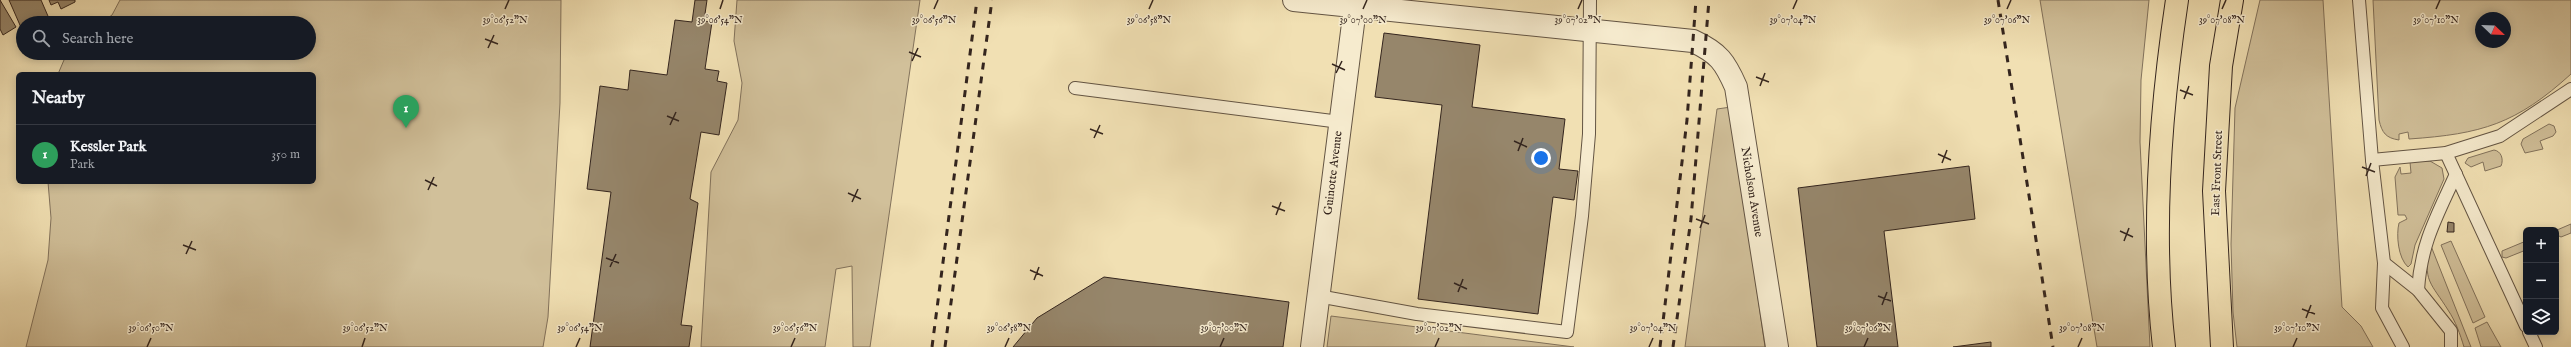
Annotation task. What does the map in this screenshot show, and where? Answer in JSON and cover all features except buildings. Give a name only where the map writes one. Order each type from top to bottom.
[{"type":"main road","points":[[2164,347],[2159,225],[2162,125],[2177,0]]},
{"type":"main road","name":"East Front Street","points":[[2222,347],[2214,191],[2222,66],[2232,0]]},
{"type":"street","points":[[1294,0],[1355,4],[1588,30]]},
{"type":"street","name":"Guinotte Avenue","points":[[1312,347],[1355,4]]},
{"type":"street","name":"Nicholson Avenue","points":[[1588,30],[1693,41],[1706,47],[1725,63],[1736,87],[1777,347]]},
{"type":"lane","points":[[1318,296],[1417,314],[1566,332],[1582,216],[1588,134],[1588,30],[1590,0]]},
{"type":"lane","points":[[2360,0],[2372,160],[2384,263],[2382,308],[2404,347]]},
{"type":"lane","points":[[1075,88],[1340,122]]},
{"type":"lane","points":[[2372,160],[2446,153],[2500,136],[2571,89]]},
{"type":"lane","points":[[2446,153],[2523,319]]},
{"type":"lane","points":[[2418,290],[2420,262],[2424,246],[2456,174]]},
{"type":"lane","points":[[2384,263],[2418,290],[2451,331],[2451,347]]},
{"type":"lane","points":[[2530,335],[2536,347]]},
{"type":"shaded area","points":[[120,0],[561,0],[560,103],[548,317],[543,347],[26,347],[48,260],[51,218],[48,184],[316,184],[316,72],[59,72],[64,60],[316,60],[316,16],[111,16]]},
{"type":"shaded area","points":[[737,0],[920,0],[870,347],[853,347],[852,266],[836,269],[825,347],[701,347],[711,172],[738,120],[742,83],[734,41]]},
{"type":"shaded area","points":[[2040,0],[2149,0],[2141,80],[2140,142],[2150,347],[2097,347]]},
{"type":"shaded area","points":[[2260,0],[2323,0],[2342,307],[2361,326],[2373,347],[2237,347],[2233,312],[2231,244],[2235,108]]},
{"type":"shaded area","points":[[2373,0],[2571,0],[2571,74],[2533,105],[2497,123],[2457,134],[2409,139],[2408,132],[2399,134],[2399,140],[2391,138],[2385,134],[2379,120]]},
{"type":"shaded area","points":[[1731,107],[1765,347],[1685,347],[1717,109]]},
{"type":"shaded area","points":[[2549,124],[2554,126],[2556,132],[2553,136],[2540,141],[2543,149],[2525,153],[2521,144],[2523,139]]},
{"type":"shaded area","points":[[2494,150],[2501,156],[2501,166],[2485,171],[2483,162],[2471,167],[2465,163],[2468,158]]},
{"type":"shaded area","points":[[2430,161],[2442,168],[2444,179],[2415,245],[2411,264],[2408,267],[2402,258],[2399,246],[2399,223],[2407,219],[2405,215],[2398,215],[2395,177],[2400,167],[2401,174],[2411,173],[2410,162]]},
{"type":"shaded area","points":[[2571,224],[2571,233],[2561,237],[2559,236],[2559,229]]},
{"type":"shaded area","points":[[2451,241],[2485,317],[2473,323],[2441,245]]},
{"type":"shaded area","points":[[2523,242],[2523,251],[2506,258],[2502,257],[2502,251]]},
{"type":"shaded area","points":[[2431,246],[2471,347],[2464,347],[2453,319],[2430,281],[2427,267]]},
{"type":"shaded area","points":[[1331,316],[1574,347],[1327,347]]},
{"type":"shaded area","points":[[2487,322],[2501,347],[2481,347],[2475,328]]},
{"type":"railway","points":[[932,347],[977,0]]},
{"type":"railway","points":[[945,347],[992,0]]},
{"type":"railway","points":[[1660,347],[1687,120],[1696,0]]},
{"type":"railway","points":[[1673,347],[1691,219],[1709,0]]},
{"type":"railway","points":[[1998,0],[2053,347]]},
{"type":"place","name":"Kessler Park","points":[[406,128]]}]
